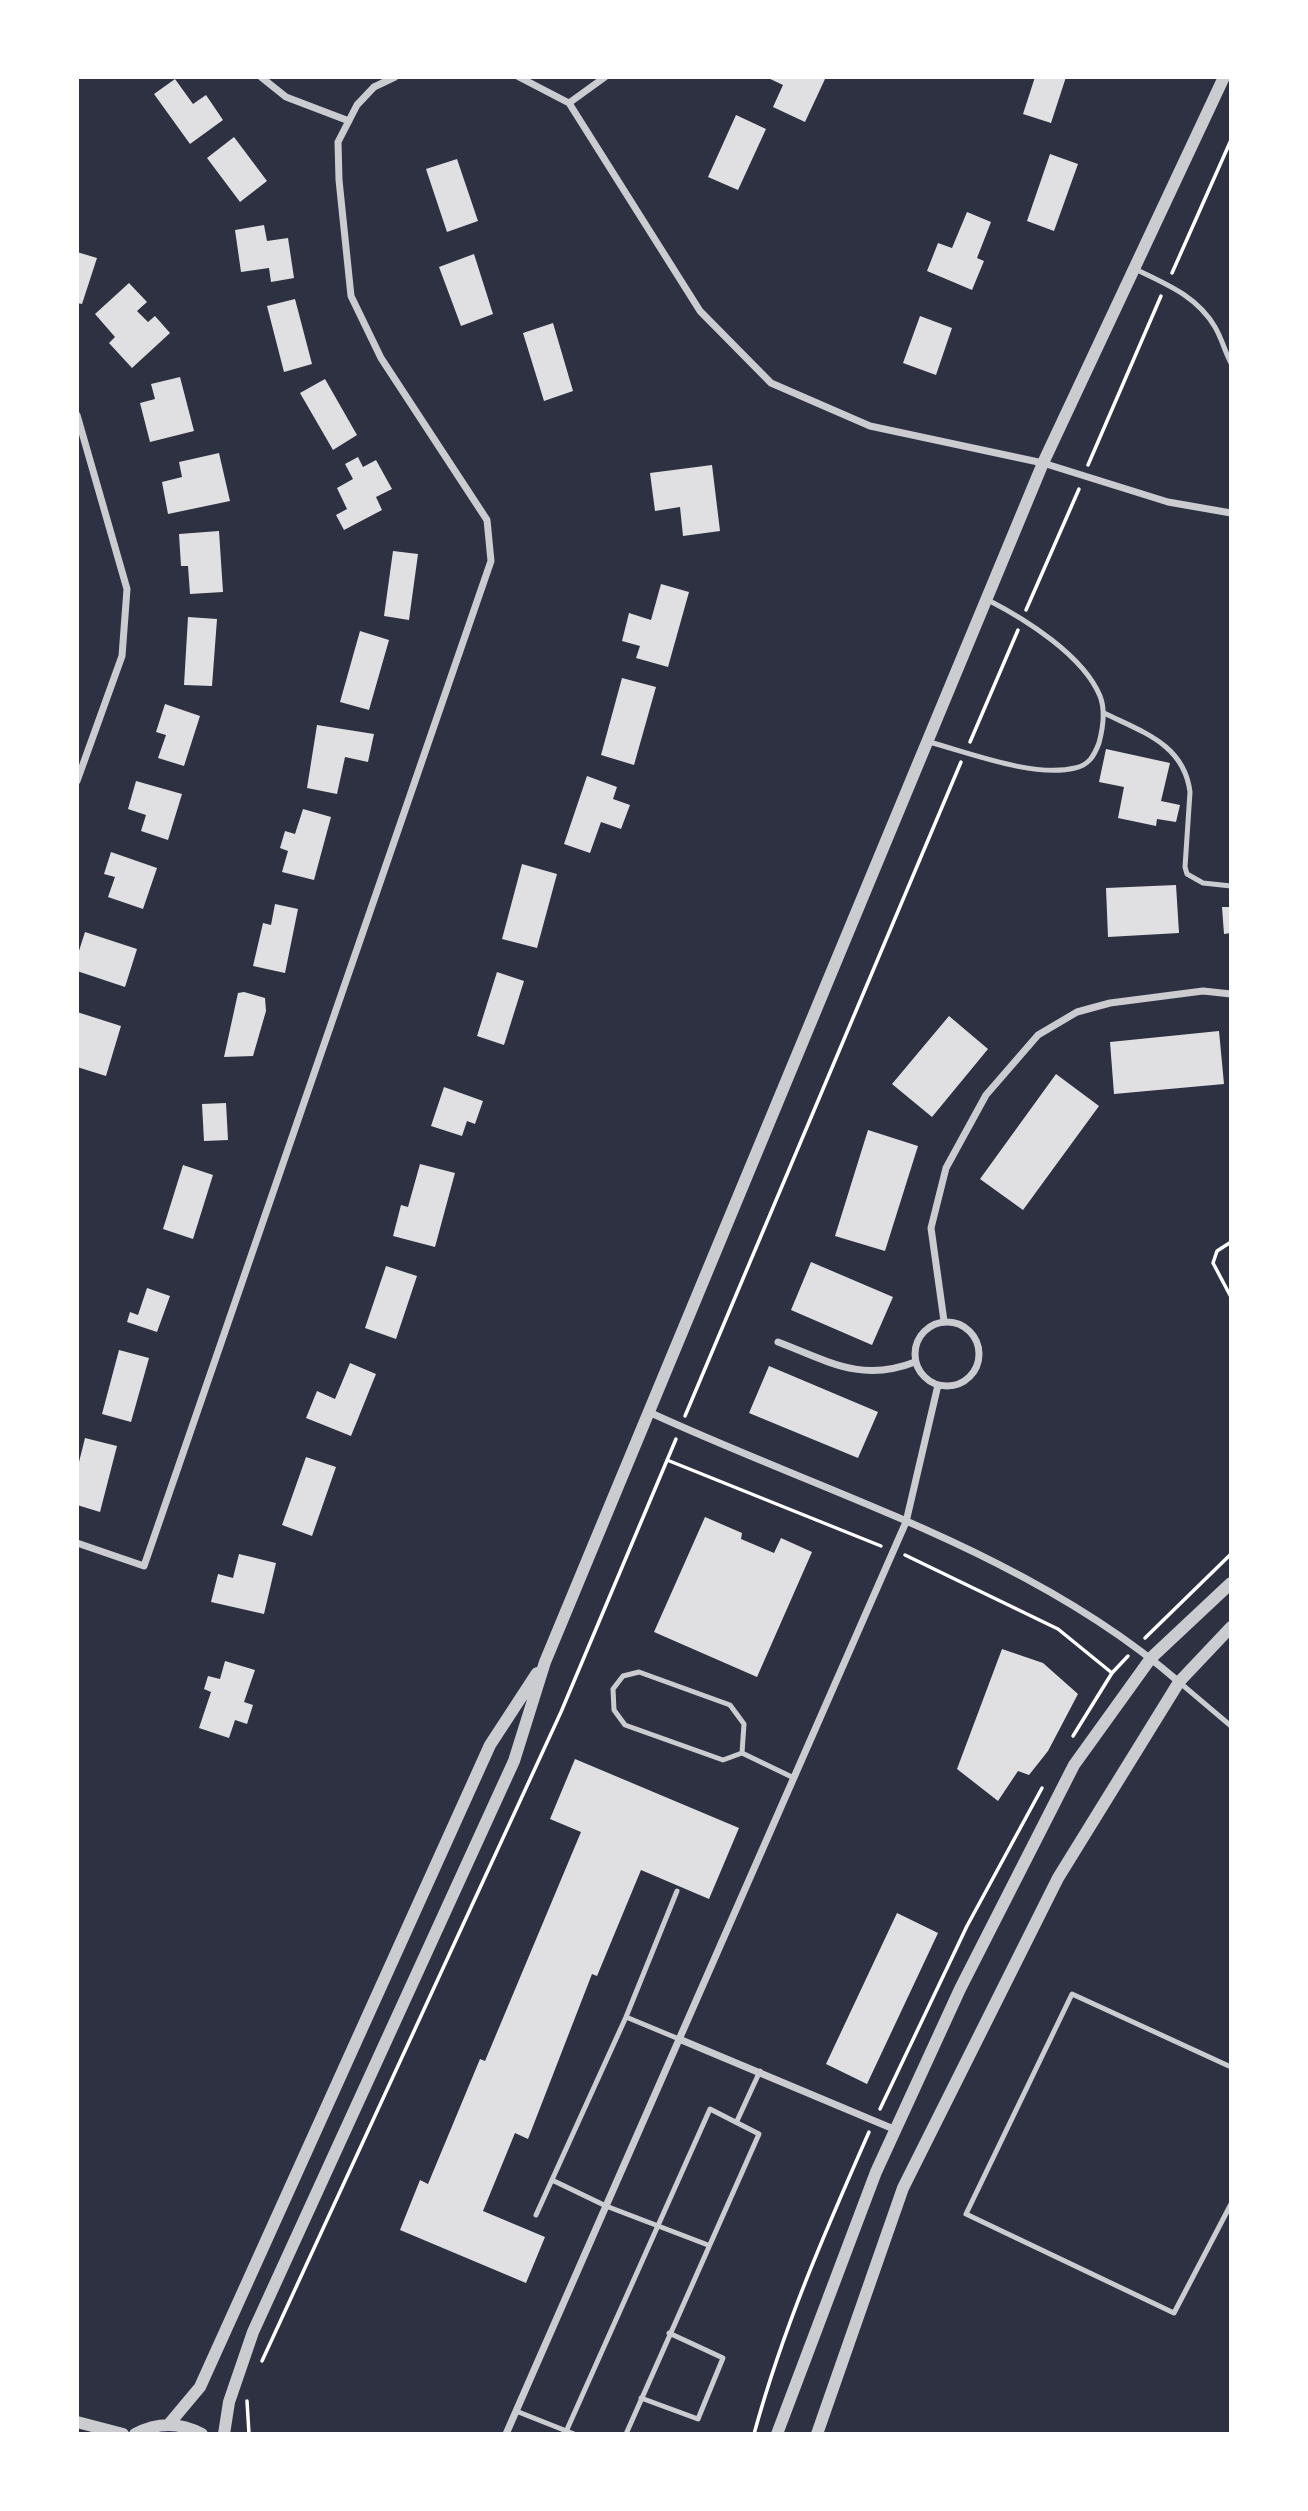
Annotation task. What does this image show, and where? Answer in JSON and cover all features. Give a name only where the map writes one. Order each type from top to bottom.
[{"type":"street","points":[[261,77],[286,97],[349,121]]},
{"type":"street","points":[[77,1543],[144,1566],[491,561],[487,520],[381,358],[351,296],[339,180],[338,142],[357,105],[374,87],[395,77]]},
{"type":"street","points":[[519,77],[569,103],[700,311],[771,383],[870,426],[1043,463],[1168,502],[1231,513]]},
{"type":"street","points":[[569,103],[605,77]]},
{"type":"street","points":[[224,2434],[229,2402],[253,2332],[514,1761],[545,1661],[651,1413],[1043,463],[1224,77]]},
{"type":"street","points":[[77,415],[127,589],[122,656],[77,782]]},
{"type":"street","points":[[944,1321],[931,1228],[946,1168],[986,1095],[1038,1035],[1077,1012],[1110,1003],[1203,991],[1231,994]]},
{"type":"street","points":[[944,1321],[965,1327],[973,1334],[980,1353],[974,1372],[967,1380],[948,1387],[938,1385],[920,1372],[915,1362],[918,1340],[933,1324],[944,1321]]},
{"type":"street","points":[[778,1342],[856,1372],[894,1371],[915,1362]]},
{"type":"street","points":[[506,2434],[906,1522],[938,1385]]},
{"type":"street","points":[[651,1413],[906,1522],[1065,1600],[1137,1646],[1179,1682]]},
{"type":"street","points":[[777,2434],[828,2294],[896,2130],[960,1989],[1074,1765],[1151,1658],[1231,1583]]},
{"type":"street","points":[[817,2434],[903,2188],[1058,1878],[1179,1682],[1231,1627]]},
{"type":"street","points":[[169,2424],[200,2387],[490,1745],[545,1661]]},
{"type":"street","points":[[679,2039],[896,2130]]},
{"type":"street","points":[[77,2422],[123,2434]]},
{"type":"street","points":[[135,2434],[149,2427],[169,2424],[189,2427],[202,2434]]},
{"type":"lane","points":[[1135,269],[1188,296],[1204,311],[1216,329],[1231,363]]},
{"type":"lane","points":[[929,742],[1045,770],[1078,768],[1089,763],[1095,753],[1104,713],[1100,695],[1089,679],[1044,634],[1023,618],[988,600]]},
{"type":"lane","points":[[1104,713],[1164,742],[1174,752],[1188,781],[1190,792],[1185,867],[1187,874],[1203,883],[1231,886]]},
{"type":"lane","points":[[742,1753],[744,1724],[730,1705],[639,1672],[623,1676],[613,1689],[614,1710],[625,1725],[723,1760],[742,1753],[794,1778]]},
{"type":"lane","points":[[1179,1682],[1231,1726]]},
{"type":"lane","points":[[536,2215],[626,2017],[677,1891]]},
{"type":"lane","points":[[1231,2067],[1072,1994],[966,2214],[1174,2314],[1231,2204]]},
{"type":"lane","points":[[626,2017],[679,2039]]},
{"type":"lane","points":[[737,2121],[760,2071]]},
{"type":"lane","points":[[565,2432],[710,2109],[759,2134],[626,2434]]},
{"type":"lane","points":[[552,2180],[606,2206],[659,2224],[708,2245]]},
{"type":"lane","points":[[641,2398],[698,2419],[723,2358],[669,2333]]},
{"type":"lane","points":[[516,2411],[574,2434]]},
{"type":"path","points":[[258,2369],[561,1712],[965,752],[1166,285],[1231,141]]},
{"type":"path","points":[[1231,1242],[1217,1251],[1213,1263],[1231,1297]]},
{"type":"path","points":[[1112,1673],[1231,1553]]},
{"type":"path","points":[[247,2394],[249,2434]]},
{"type":"building","points":[[766,77],[825,79],[805,122],[773,107],[783,85]]},
{"type":"building","points":[[1035,77],[1066,77],[1051,123],[1023,114]]},
{"type":"building","points":[[175,79],[193,104],[206,95],[223,120],[190,144],[154,94]]},
{"type":"building","points":[[736,115],[766,129],[738,190],[708,177]]},
{"type":"building","points":[[234,137],[267,181],[240,202],[207,158]]},
{"type":"building","points":[[1050,154],[1078,164],[1054,231],[1027,221]]},
{"type":"building","points":[[457,159],[478,221],[447,232],[426,169]]},
{"type":"building","points":[[967,212],[991,222],[977,258],[984,261],[972,290],[927,271],[938,243],[952,248]]},
{"type":"building","points":[[264,225],[267,241],[288,238],[294,278],[271,282],[269,268],[241,272],[235,230]]},
{"type":"building","points":[[77,252],[97,258],[82,304],[77,303]]},
{"type":"building","points":[[474,254],[493,314],[461,326],[439,267]]},
{"type":"building","points":[[129,283],[147,302],[137,311],[148,322],[155,316],[170,333],[132,368],[109,343],[115,337],[95,314]]},
{"type":"building","points":[[295,299],[312,364],[284,372],[267,306]]},
{"type":"building","points":[[920,316],[952,328],[936,375],[903,363]]},
{"type":"building","points":[[553,323],[573,391],[544,401],[523,333]]},
{"type":"building","points":[[180,377],[194,431],[150,442],[140,403],[155,399],[151,384]]},
{"type":"building","points":[[325,379],[357,435],[333,450],[300,393]]},
{"type":"building","points":[[219,453],[230,501],[168,514],[162,482],[182,477],[179,462]]},
{"type":"building","points":[[358,457],[363,467],[376,460],[392,489],[376,497],[382,510],[344,530],[336,515],[347,509],[337,488],[353,479],[345,464]]},
{"type":"building","points":[[712,465],[720,531],[683,536],[680,507],[655,511],[650,473]]},
{"type":"building","points":[[219,531],[223,592],[190,594],[188,566],[181,566],[179,534]]},
{"type":"building","points":[[393,551],[418,554],[409,620],[384,616]]},
{"type":"building","points":[[661,584],[689,592],[668,667],[636,658],[640,646],[622,641],[629,613],[651,620]]},
{"type":"building","points":[[188,617],[217,619],[212,686],[184,685]]},
{"type":"building","points":[[360,631],[389,640],[369,710],[340,702]]},
{"type":"building","points":[[622,678],[656,687],[634,765],[601,755]]},
{"type":"building","points":[[165,704],[200,716],[184,766],[158,758],[166,735],[156,732]]},
{"type":"building","points":[[317,725],[374,734],[368,762],[345,757],[337,794],[307,788]]},
{"type":"building","points":[[1106,749],[1170,763],[1161,801],[1180,805],[1176,822],[1157,819],[1156,826],[1118,818],[1124,787],[1099,782]]},
{"type":"building","points":[[587,776],[617,787],[613,799],[630,805],[621,829],[601,822],[590,853],[564,844]]},
{"type":"building","points":[[136,781],[182,794],[168,840],[141,831],[146,815],[128,809]]},
{"type":"building","points":[[303,809],[331,817],[314,880],[282,872],[288,851],[280,848],[285,831],[295,834]]},
{"type":"building","points":[[111,852],[157,868],[143,909],[108,897],[115,877],[104,874]]},
{"type":"building","points":[[522,864],[557,874],[537,948],[502,939]]},
{"type":"building","points":[[1176,885],[1179,933],[1108,937],[1106,888]]},
{"type":"building","points":[[275,904],[298,909],[285,973],[253,966],[263,923],[271,925]]},
{"type":"building","points":[[1222,907],[1231,907],[1231,933],[1224,934]]},
{"type":"building","points":[[85,932],[137,949],[125,987],[77,971],[77,957]]},
{"type":"building","points":[[497,972],[524,981],[504,1045],[477,1036]]},
{"type":"building","points":[[238,993],[265,998],[266,1011],[253,1056],[224,1057]]},
{"type":"building","points":[[77,1012],[121,1026],[106,1076],[77,1067]]},
{"type":"building","points":[[949,1016],[988,1049],[932,1117],[892,1084]]},
{"type":"building","points":[[1219,1031],[1224,1084],[1114,1094],[1110,1042]]},
{"type":"building","points":[[1056,1074],[1099,1106],[1023,1210],[980,1179]]},
{"type":"building","points":[[444,1087],[483,1101],[475,1124],[467,1121],[462,1136],[431,1126]]},
{"type":"building","points":[[226,1103],[228,1140],[204,1141],[202,1104]]},
{"type":"building","points":[[868,1130],[918,1146],[885,1251],[835,1236]]},
{"type":"building","points":[[420,1164],[455,1173],[435,1247],[393,1236],[401,1205],[408,1207]]},
{"type":"building","points":[[183,1165],[213,1175],[193,1239],[163,1229]]},
{"type":"building","points":[[811,1262],[893,1297],[872,1345],[791,1310]]},
{"type":"building","points":[[386,1266],[417,1276],[396,1339],[365,1328]]},
{"type":"building","points":[[147,1288],[170,1296],[157,1332],[127,1322],[130,1312],[138,1315]]},
{"type":"building","points":[[119,1350],[149,1358],[131,1422],[102,1414]]},
{"type":"building","points":[[350,1363],[376,1374],[351,1436],[306,1418],[317,1391],[335,1399]]},
{"type":"building","points":[[769,1366],[878,1412],[858,1458],[749,1413]]},
{"type":"building","points":[[85,1438],[117,1446],[100,1512],[77,1505],[77,1470]]},
{"type":"building","points":[[306,1457],[336,1467],[312,1536],[282,1525]]},
{"type":"building","points":[[705,1517],[742,1533],[741,1539],[774,1553],[781,1538],[812,1552],[757,1677],[654,1632]]},
{"type":"building","points":[[239,1554],[276,1563],[264,1614],[211,1602],[218,1574],[233,1578]]},
{"type":"building","points":[[1002,1649],[1043,1663],[1078,1694],[1048,1751],[1029,1775],[1018,1771],[998,1801],[957,1769]]},
{"type":"building","points":[[225,1661],[255,1670],[244,1702],[253,1705],[247,1724],[235,1720],[229,1738],[199,1728],[211,1692],[204,1689],[208,1676],[220,1679]]},
{"type":"building","points":[[575,1759],[739,1828],[709,1899],[641,1870],[597,1976],[592,1974],[528,2139],[515,2133],[483,2211],[545,2237],[526,2283],[400,2230],[420,2180],[428,2184],[480,2059],[485,2061],[581,1832],[550,1819]]},
{"type":"building","points":[[897,1913],[938,1933],[867,2084],[826,2064]]}]
